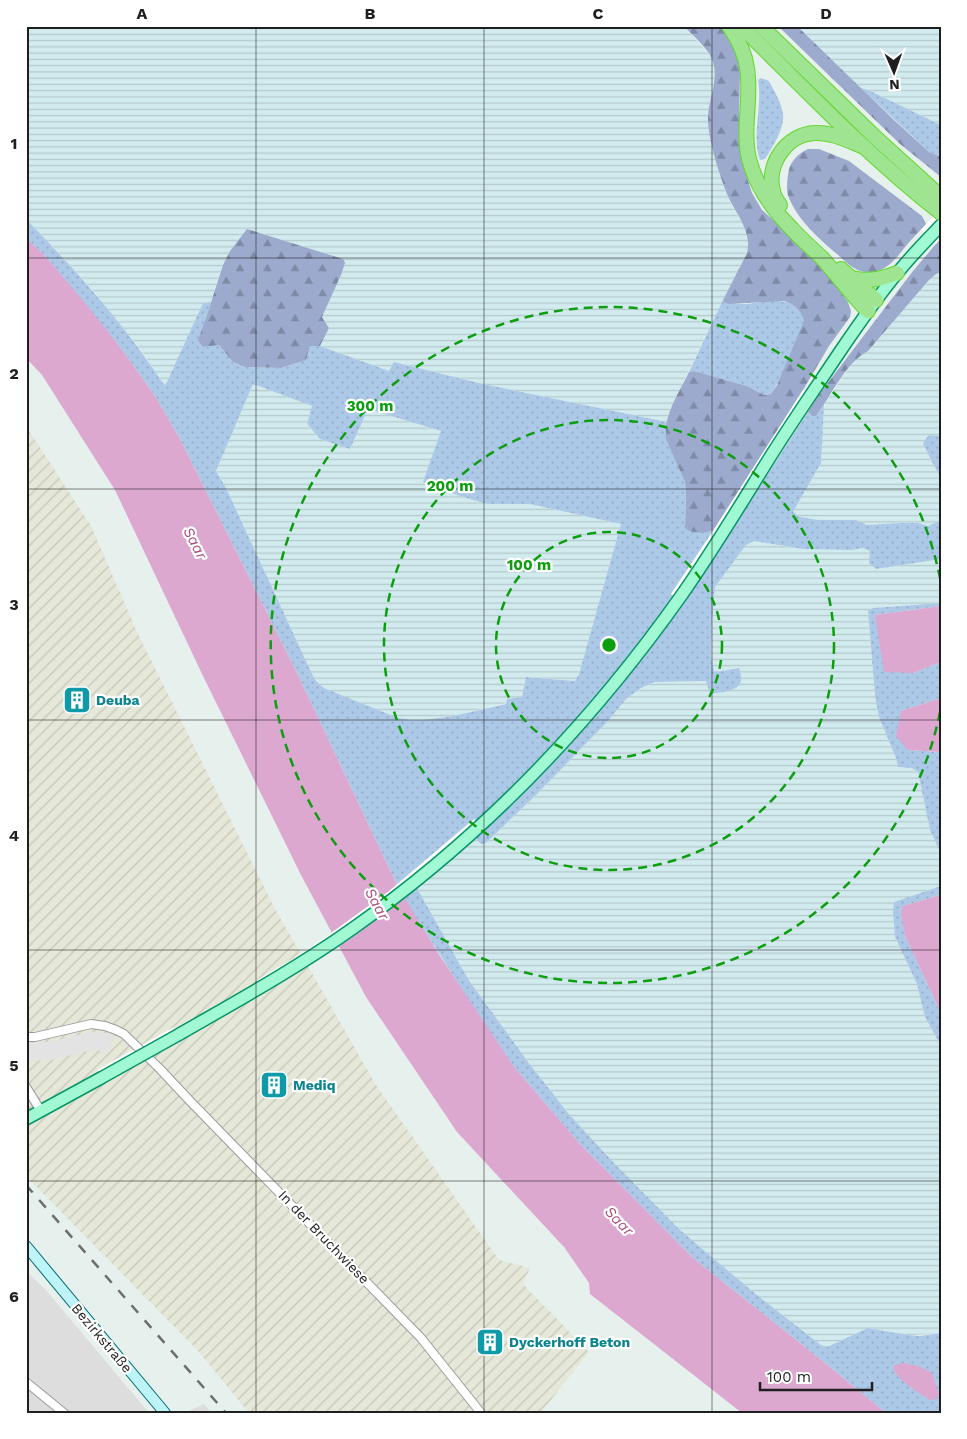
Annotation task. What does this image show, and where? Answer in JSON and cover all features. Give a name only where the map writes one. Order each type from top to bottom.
[{"type":"highway","points":[[730,26],[739,41],[748,68],[747,149],[751,167],[759,185],[792,230],[872,306]]},
{"type":"highway","points":[[741,26],[864,147],[941,213]]},
{"type":"highway","points":[[761,26],[876,138],[941,197]]},
{"type":"highway","points":[[864,147],[827,134],[814,133],[802,136],[785,146],[773,166],[771,178],[773,193],[783,210],[800,230],[851,278],[872,306]]},
{"type":"highway","points":[[851,278],[874,280],[897,273]]},
{"type":"main road","points":[[26,1119],[261,987],[353,929],[432,868],[536,771],[599,702],[679,599],[811,394],[872,306],[897,273],[941,225]]},
{"type":"street","name":"In der Bruchwiese","points":[[26,1037],[35,1037],[91,1024],[105,1026],[124,1034],[421,1338],[481,1413]]},
{"type":"street","points":[[26,1088],[41,1111]]},
{"type":"street","name":"Bezirkstraße","points":[[26,1246],[165,1413]]},
{"type":"street","points":[[26,1382],[64,1413]]},
{"type":"shaded area","points":[[26,26],[684,26],[713,59],[715,78],[708,117],[709,130],[725,190],[747,231],[749,246],[670,409],[667,422],[483,384],[395,362],[389,371],[320,346],[329,328],[322,317],[341,275],[343,259],[247,229],[230,251],[223,265],[211,302],[203,303],[165,386],[143,353],[96,294],[26,219]]},
{"type":"shaded area","points":[[797,26],[941,26],[941,125],[861,88]]},
{"type":"shaded area","points":[[761,78],[769,81],[781,106],[783,120],[771,149],[765,159],[760,160],[757,131],[758,80]]},
{"type":"shaded area","points":[[861,88],[941,125],[941,157],[929,152]]},
{"type":"shaded area","points":[[26,219],[100,299],[134,341],[165,386],[203,303],[211,302],[206,318],[203,347],[219,345],[233,362],[245,367],[281,368],[305,360],[310,346],[320,346],[389,371],[394,362],[483,384],[667,422],[665,433],[685,482],[685,528],[707,532],[713,531],[671,594],[685,602],[808,412],[812,416],[816,416],[824,405],[821,463],[793,512],[800,517],[818,520],[856,520],[867,525],[918,523],[928,526],[941,520],[941,559],[876,569],[869,563],[870,551],[863,548],[851,550],[803,549],[754,541],[746,545],[715,587],[712,620],[711,656],[714,671],[739,668],[741,681],[739,685],[728,691],[710,694],[706,681],[654,682],[641,688],[627,698],[607,722],[538,793],[487,842],[482,844],[476,838],[485,830],[427,860],[397,885],[296,671],[180,439],[155,396],[120,347],[46,257],[26,238]],"holes":[[[253,384],[312,406],[307,424],[320,439],[350,449],[368,409],[441,431],[423,482],[487,504],[530,504],[621,524],[579,674],[575,681],[526,677],[522,697],[507,699],[506,704],[453,716],[424,720],[398,718],[324,688],[316,681],[226,488],[216,471]]]},
{"type":"shaded area","points":[[941,273],[941,436],[929,435],[923,444],[941,479],[941,520],[928,526],[918,523],[867,525],[856,520],[818,520],[800,517],[793,512],[821,463],[824,405],[852,363],[868,351],[929,280],[936,274]]},
{"type":"shaded area","points":[[723,300],[725,303],[742,304],[781,301],[795,306],[802,314],[804,320],[796,345],[771,394],[764,395],[747,386],[694,371],[689,372]]},
{"type":"shaded area","points":[[253,384],[312,406],[307,425],[320,439],[350,449],[368,409],[441,431],[424,482],[460,496],[487,504],[530,504],[621,524],[579,674],[575,681],[527,677],[522,697],[507,699],[506,703],[453,716],[411,720],[398,718],[324,688],[316,681],[226,488],[216,471]]},
{"type":"shaded area","points":[[26,426],[91,526],[138,634],[274,907],[376,1085],[499,1260],[530,1268],[523,1284],[589,1352],[542,1411],[544,1413],[249,1413],[199,1352],[26,1176]]},
{"type":"shaded area","points":[[929,435],[941,436],[941,479],[923,444]]},
{"type":"shaded area","points":[[754,541],[803,549],[851,550],[863,548],[870,550],[876,569],[941,559],[941,603],[873,608],[868,610],[875,696],[879,717],[898,767],[912,768],[918,772],[930,830],[941,854],[941,886],[894,902],[895,937],[917,984],[925,1017],[941,1046],[941,1333],[908,1335],[868,1328],[827,1347],[821,1345],[758,1296],[680,1230],[568,1113],[528,1062],[468,979],[417,888],[476,838],[480,843],[487,842],[538,793],[607,722],[627,698],[641,688],[654,682],[706,681],[710,693],[739,668],[714,671],[711,656],[713,599],[715,587],[746,545]]},
{"type":"shaded area","points":[[941,603],[941,606],[875,615],[913,673],[941,662],[941,698],[901,711],[908,750],[941,752],[941,854],[930,830],[918,772],[912,768],[898,767],[879,717],[875,696],[868,610],[873,608]]},
{"type":"shaded area","points":[[941,886],[941,895],[903,906],[905,936],[941,1013],[941,1046],[925,1017],[917,984],[895,937],[893,911],[894,902]]},
{"type":"shaded area","points":[[417,888],[468,979],[528,1062],[568,1113],[680,1230],[758,1296],[821,1345],[827,1347],[868,1328],[920,1336],[941,1333],[941,1413],[886,1413],[693,1258],[672,1237],[579,1143],[515,1068],[468,999],[404,898]]},
{"type":"shaded area","points":[[91,1032],[102,1032],[115,1036],[107,1053],[97,1050],[51,1060],[26,1061],[26,1043],[48,1042]]},
{"type":"shaded area","points":[[26,1271],[45,1289],[149,1413],[26,1413]]},
{"type":"shaded area","points":[[204,1404],[212,1413],[184,1413]]},
{"type":"green space","points":[[684,26],[720,26],[731,41],[737,54],[740,73],[740,148],[752,193],[762,210],[787,232],[828,275],[848,302],[851,311],[850,317],[829,346],[713,531],[702,533],[685,528],[685,482],[666,439],[669,413],[677,396],[689,372],[694,371],[747,386],[764,395],[771,394],[777,385],[804,321],[797,308],[784,301],[729,304],[723,300],[747,253],[747,236],[745,228],[725,189],[710,136],[708,111],[715,76],[713,62],[705,48]]},
{"type":"green space","points":[[778,26],[797,26],[929,152],[941,157],[941,177],[900,144]]},
{"type":"green space","points":[[808,149],[819,149],[849,161],[922,216],[926,224],[894,260],[885,267],[877,271],[867,272],[852,267],[816,235],[798,214],[788,195],[788,175],[794,159]]},
{"type":"green space","points":[[247,229],[343,259],[345,263],[322,317],[329,328],[320,346],[310,346],[306,360],[281,368],[245,367],[233,362],[219,345],[203,347],[198,340],[223,265],[230,251]]},
{"type":"green space","points":[[941,238],[941,272],[929,280],[868,351],[852,363],[816,416],[812,416],[808,412],[817,397],[913,271]]},
{"type":"water","name":"Saar","points":[[26,238],[46,257],[81,298],[120,347],[155,396],[180,439],[296,671],[397,885],[440,956],[515,1068],[579,1143],[693,1258],[886,1413],[742,1413],[590,1294],[589,1283],[564,1247],[457,1132],[366,997],[300,873],[203,676],[115,490],[42,375],[26,358]]},
{"type":"water","points":[[941,606],[941,662],[913,673],[884,672],[875,615]]},
{"type":"water","points":[[941,698],[941,752],[908,750],[896,736],[901,711]]},
{"type":"water","points":[[941,895],[941,1013],[905,936],[901,913],[903,906]]},
{"type":"water","points":[[902,1363],[919,1366],[932,1373],[939,1394],[936,1399],[930,1400],[898,1376],[893,1366]]},
{"type":"pier","points":[[941,209],[941,238],[936,244],[921,230]]},
{"type":"pier","points":[[803,390],[817,397],[684,602],[671,594]]},
{"type":"pier","points":[[474,819],[485,830],[436,873],[357,934],[265,993],[257,980],[306,951],[389,891]]},
{"type":"pier","points":[[174,1027],[181,1041],[104,1083],[97,1070]]},
{"type":"railway","points":[[26,1185],[226,1413]]},
{"type":"place","name":"Deuba","points":[[77,700]]},
{"type":"place","name":"Mediq","points":[[274,1085]]},
{"type":"place","name":"Dyckerhoff Beton","points":[[490,1342]]}]
